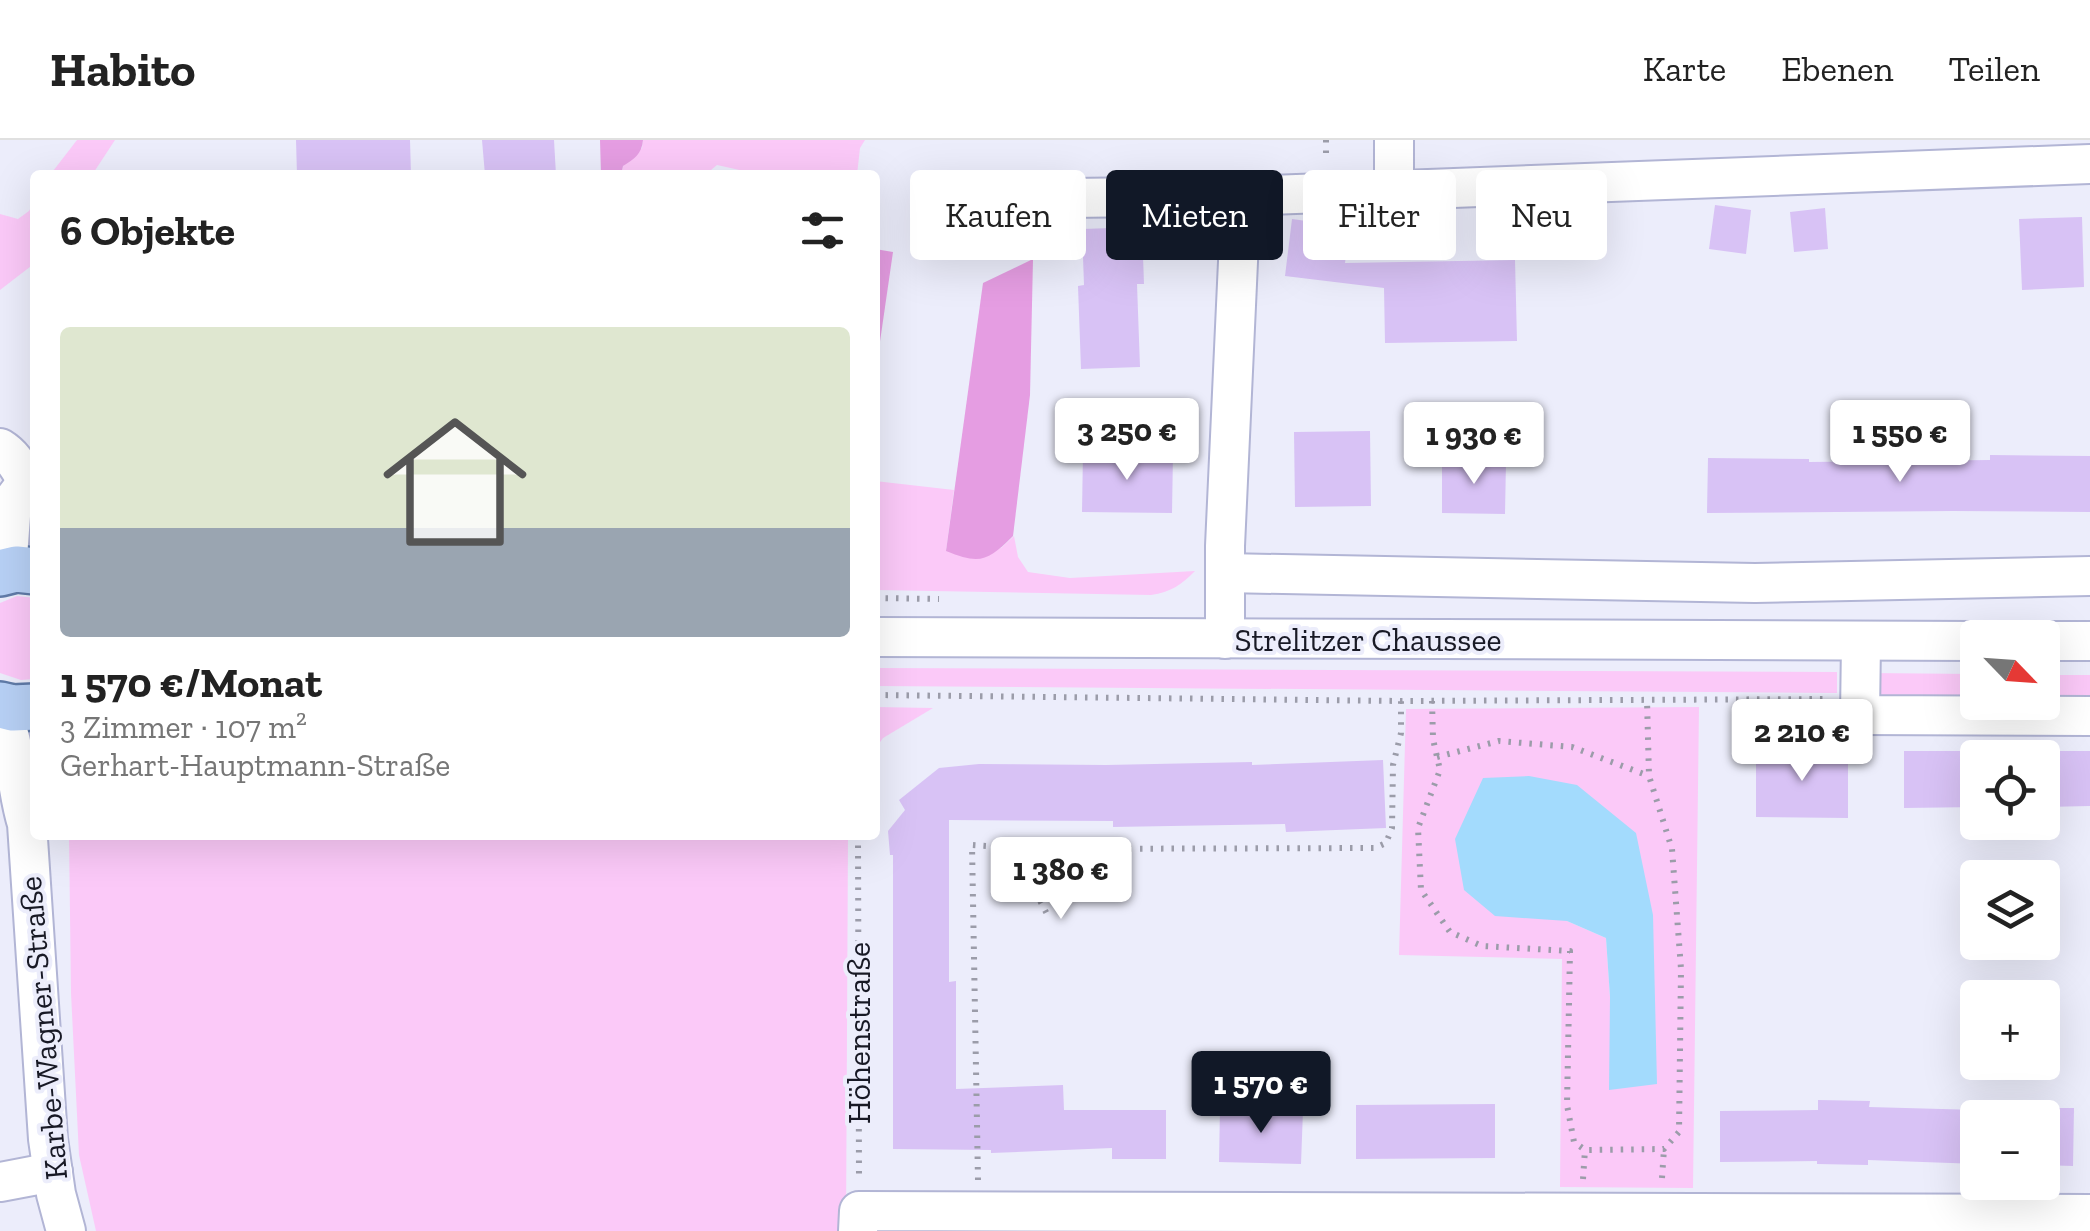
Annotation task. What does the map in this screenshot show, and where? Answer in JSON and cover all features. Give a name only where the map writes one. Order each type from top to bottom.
[{"type":"main road","points":[[0,573],[30,570]]},
{"type":"main road","points":[[0,707],[30,707]]},
{"type":"street","points":[[1394,140],[1394,170]]},
{"type":"street","points":[[1456,188],[2090,164]]},
{"type":"street","points":[[1224,605],[1238,260]]},
{"type":"street","points":[[0,448],[22,468],[30,485]]},
{"type":"street","points":[[0,573],[8,557],[12,502],[30,488]]},
{"type":"street","name":"Strelitzer Chaussee","points":[[880,637],[1224,605],[1755,583],[2090,576]]},
{"type":"street","name":"Strelitzer Chaussee","points":[[1224,605],[1861,642],[1960,642]]},
{"type":"street","points":[[2060,641],[2090,641]]},
{"type":"street","points":[[1861,642],[1860,715],[2090,716]]},
{"type":"street","name":"Karbe-Wagner-Straße","points":[[0,707],[7,723],[19,801],[30,811]]},
{"type":"street","name":"Karbe-Wagner-Straße","points":[[32,840],[46,1119],[66,1231]]},
{"type":"street","points":[[0,1182],[53,1172]]},
{"type":"street","points":[[859,1221],[977,1211],[2046,1222],[2090,1214]]},
{"type":"path","points":[[880,695],[1401,701],[1860,698]]},
{"type":"path","points":[[1432,701],[1433,739],[1440,770],[1418,828],[1421,890],[1450,932],[1482,946],[1570,950],[1566,1105],[1574,1142],[1585,1150],[1664,1149],[1679,1132],[1680,970],[1672,849],[1649,776],[1647,700]]},
{"type":"path","points":[[977,1211],[972,845],[1035,849],[1375,848],[1386,843],[1392,828],[1393,766],[1401,733],[1401,701]]},
{"type":"path","points":[[1437,756],[1499,741],[1572,747],[1649,776]]},
{"type":"path","name":"Höhenstraße","points":[[858,840],[859,1221]]},
{"type":"path","points":[[1035,849],[1035,891],[1047,914]]},
{"type":"shaded area","points":[[77,140],[115,140],[95,170],[54,170]]},
{"type":"shaded area","points":[[600,140],[643,140],[639,153],[622,170],[601,170]]},
{"type":"shaded area","points":[[643,140],[865,140],[858,170],[740,170],[717,165],[711,170],[622,170],[642,148]]},
{"type":"shaded area","points":[[29,211],[30,267],[0,290],[0,214],[18,219]]},
{"type":"shaded area","points":[[880,250],[893,252],[880,342]]},
{"type":"shaded area","points":[[1033,260],[1030,395],[1013,536],[997,551],[976,559],[946,551],[983,283]]},
{"type":"shaded area","points":[[880,482],[954,490],[946,551],[1001,548],[1014,536],[1018,557],[1028,572],[1070,578],[1195,571],[1175,587],[1151,595],[880,590]]},
{"type":"shaded area","points":[[17,596],[30,597],[30,679],[0,673],[0,603]]},
{"type":"shaded area","points":[[880,668],[1837,672],[1837,693],[880,686]]},
{"type":"shaded area","points":[[1867,673],[1960,674],[1960,702],[1867,701]]},
{"type":"shaded area","points":[[2060,675],[2090,675],[2090,704],[2060,704]]},
{"type":"shaded area","points":[[880,707],[933,708],[880,742]]},
{"type":"shaded area","points":[[1699,707],[1693,1188],[1560,1187],[1562,959],[1399,955],[1406,709]],"holes":[[[1653,915],[1610,997],[1606,938],[1567,921]]]},
{"type":"shaded area","points":[[69,840],[848,840],[846,1231],[96,1231],[79,1155]]},
{"type":"water","points":[[1529,776],[1577,785],[1636,833],[1653,915],[1657,1084],[1609,1090],[1606,938],[1567,921],[1495,916],[1464,890],[1455,839],[1483,778]]},
{"type":"building","points":[[296,140],[410,140],[411,170],[297,170]]},
{"type":"building","points":[[482,140],[554,140],[556,170],[485,170]]},
{"type":"building","points":[[1715,205],[1751,210],[1746,254],[1709,249]]},
{"type":"building","points":[[1825,208],[1828,249],[1794,252],[1790,212]]},
{"type":"building","points":[[2082,217],[2084,287],[2022,290],[2019,219]]},
{"type":"building","points":[[1292,219],[1303,221],[1303,260],[1515,260],[1517,341],[1385,343],[1384,288],[1285,276]]},
{"type":"building","points":[[1106,228],[1106,260],[1143,260],[1144,284],[1137,284],[1140,367],[1081,369],[1078,286],[1084,285],[1086,229]]},
{"type":"building","points":[[1370,431],[1371,506],[1295,507],[1294,432]]},
{"type":"building","points":[[1083,452],[1173,454],[1172,513],[1082,512]]},
{"type":"building","points":[[1990,455],[2090,456],[2090,512],[1707,513],[1708,458],[1809,462],[1990,460]]},
{"type":"building","points":[[1442,460],[1506,462],[1505,514],[1442,513]]},
{"type":"building","points":[[1756,750],[1848,751],[1848,818],[1756,817]]},
{"type":"building","points":[[1904,751],[1960,751],[1960,807],[1904,808]]},
{"type":"building","points":[[2060,751],[2090,751],[2090,806],[2060,807]]},
{"type":"building","points":[[1383,760],[1386,828],[1286,832],[1285,824],[1113,827],[1113,821],[949,820],[949,982],[956,981],[956,1089],[1063,1085],[1064,1110],[1166,1110],[1166,1159],[1112,1159],[1112,1148],[991,1153],[893,1149],[893,855],[888,831],[905,810],[899,800],[939,768],[979,764],[1252,765]]},
{"type":"building","points":[[1818,1100],[1870,1101],[1869,1107],[1960,1110],[1960,1163],[1720,1162],[1720,1111],[1818,1110]]},
{"type":"building","points":[[1495,1104],[1495,1158],[1356,1159],[1356,1105]]},
{"type":"building","points":[[2060,1108],[2074,1108],[2073,1166],[2060,1166]]},
{"type":"building","points":[[1220,1109],[1303,1110],[1301,1164],[1219,1162]]}]
